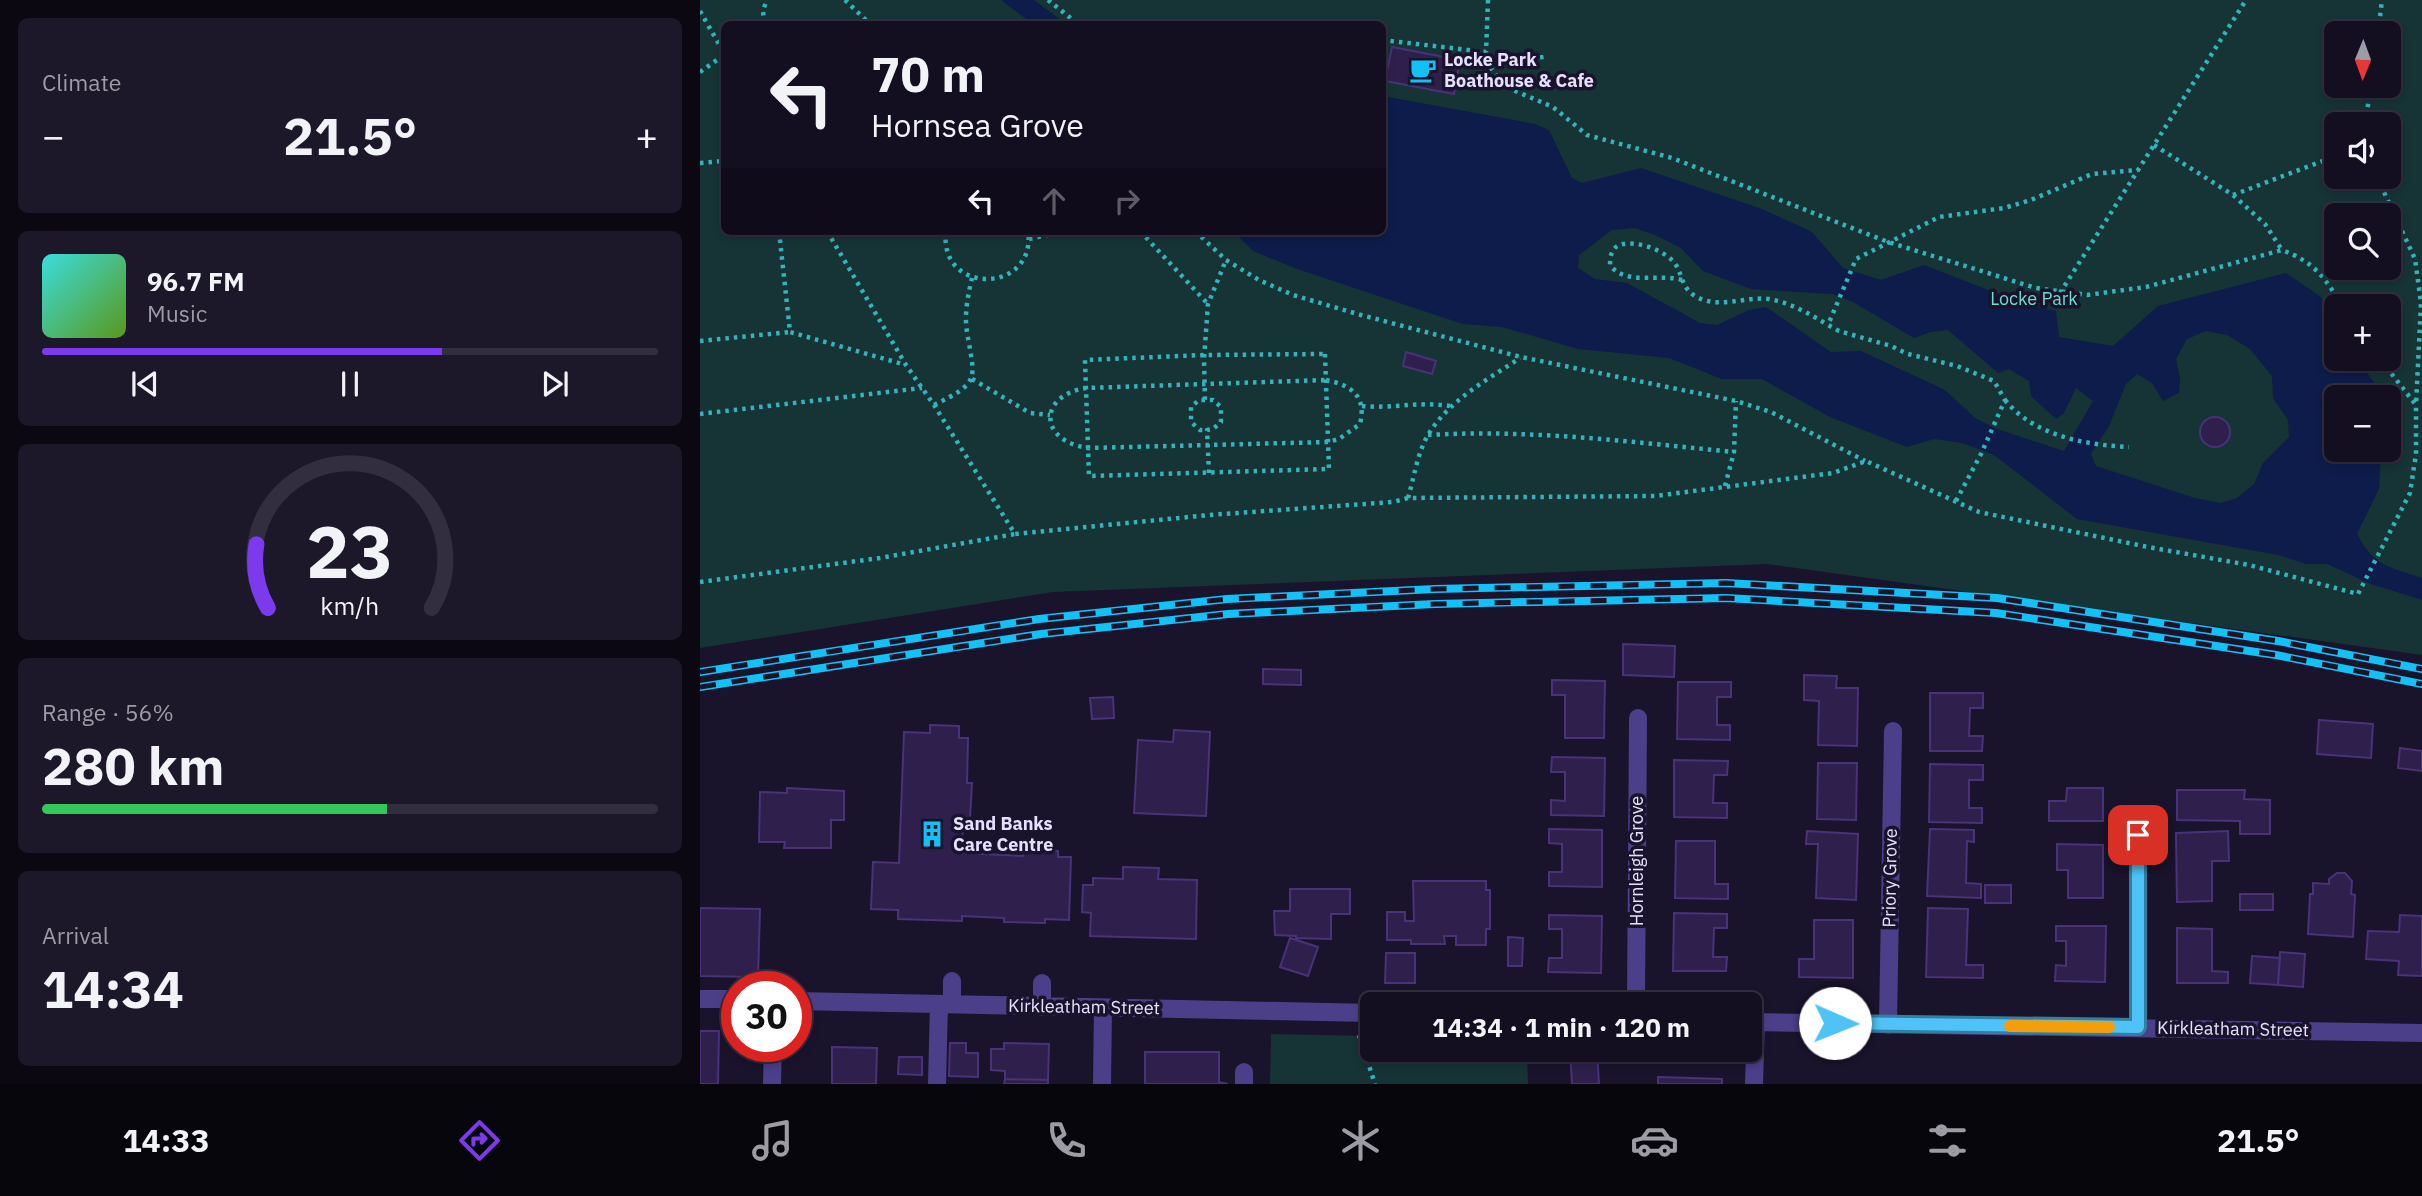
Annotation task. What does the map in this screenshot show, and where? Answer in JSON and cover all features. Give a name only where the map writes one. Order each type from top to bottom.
[{"type":"street","name":"Hornleigh Grove","points":[[1636,992],[1638,718]]},
{"type":"street","name":"Priory Grove","points":[[1888,1024],[1893,732]]},
{"type":"street","points":[[2138,835],[2138,1027]]},
{"type":"street","points":[[937,1084],[945,1004],[952,981]]},
{"type":"street","points":[[1042,983],[1042,1007]]},
{"type":"street","points":[[700,999],[721,999]]},
{"type":"street","name":"Kirkleatham Street","points":[[812,1000],[1360,1013]]},
{"type":"street","points":[[1102,1084],[1103,1008]]},
{"type":"street","name":"Kirkleatham Street","points":[[1762,1022],[2422,1033]]},
{"type":"street","points":[[772,1084],[773,1062]]},
{"type":"street","points":[[1754,1062],[1754,1084]]},
{"type":"path","points":[[764,21],[763,10],[767,0]]},
{"type":"path","points":[[845,0],[867,21]]},
{"type":"path","points":[[1048,0],[1074,21]]},
{"type":"path","points":[[1488,0],[1486,52],[1490,66],[1499,79],[1513,90],[1553,107],[1587,135],[1672,158],[1888,242],[2036,288],[2087,295],[2146,286],[2282,250],[2301,257],[2326,278],[2335,294]]},
{"type":"path","points":[[2060,293],[2246,0]]},
{"type":"path","points":[[2379,21],[2382,0]]},
{"type":"path","points":[[700,11],[721,49]]},
{"type":"path","points":[[1386,40],[1486,52]]},
{"type":"path","points":[[700,72],[721,56]]},
{"type":"path","points":[[1490,66],[1548,57]]},
{"type":"path","points":[[2154,145],[2233,195],[2265,224],[2282,250]]},
{"type":"path","points":[[700,163],[721,161]]},
{"type":"path","points":[[2233,195],[2324,161]]},
{"type":"path","points":[[1828,325],[1856,259],[1888,242],[1939,217],[2004,208],[2031,200],[2092,174],[2138,170]]},
{"type":"path","points":[[1199,235],[1226,260],[1259,280],[1293,295],[1521,357],[1736,401],[1772,412],[1866,461],[1979,512],[2249,565],[2358,594],[2410,493],[2416,454],[2421,303],[2415,259],[2383,189]]},
{"type":"path","points":[[779,235],[790,332]]},
{"type":"path","points":[[831,235],[906,365],[1015,534]]},
{"type":"path","points":[[946,235],[947,252],[953,262],[972,278],[985,280],[998,279],[1011,273],[1020,264],[1027,252],[1028,235]]},
{"type":"path","points":[[1029,239],[1048,235]]},
{"type":"path","points":[[1144,235],[1208,304]]},
{"type":"path","points":[[1682,280],[1668,276],[1623,275],[1610,265],[1611,255],[1617,246],[1624,244],[1651,248],[1675,263],[1682,280],[1685,288],[1696,297],[1713,303],[1769,299],[1802,310],[1828,325],[1908,354],[1957,366],[1982,376],[1994,382],[2005,400],[2026,419],[2057,435],[2103,446],[2129,447]]},
{"type":"path","points":[[1205,400],[1204,355],[1208,304],[1226,260]]},
{"type":"path","points":[[934,405],[962,391],[972,379],[974,366],[966,321],[972,278]]},
{"type":"path","points":[[700,341],[790,332],[906,365]]},
{"type":"path","points":[[1325,354],[1326,380],[1329,469],[1089,476],[1085,360],[1325,354]]},
{"type":"path","points":[[1408,498],[1421,452],[1429,435],[1450,406],[1521,357]]},
{"type":"path","points":[[2389,371],[2416,405]]},
{"type":"path","points":[[972,379],[1030,413],[1051,415]]},
{"type":"path","points":[[1326,380],[1342,383],[1355,393],[1362,406],[1360,424],[1339,439],[1328,442],[1088,448],[1065,443],[1056,436],[1052,427],[1053,406],[1070,390],[1326,380]]},
{"type":"path","points":[[700,414],[922,388]]},
{"type":"path","points":[[1199,400],[1205,400],[1213,400],[1221,407],[1221,422],[1213,429],[1200,429],[1191,422],[1191,407],[1199,400]]},
{"type":"path","points":[[1956,501],[2005,400]]},
{"type":"path","points":[[1725,486],[1734,452],[1736,401]]},
{"type":"path","points":[[1362,406],[1382,408],[1433,403],[1450,406]]},
{"type":"path","points":[[1207,430],[1209,473]]},
{"type":"path","points":[[1429,435],[1523,433],[1734,452]]},
{"type":"path","points":[[700,582],[880,558],[1015,534],[1209,515],[1393,502],[1408,498],[1655,496],[1833,473],[1866,461]]},
{"type":"path","points":[[1368,1062],[1375,1084]]},
{"type":"green space","name":"Locke Park","points":[[700,0],[2422,0],[2422,655],[1767,564],[1053,592],[700,648]]},
{"type":"green space","points":[[1271,1034],[1360,1036],[1360,1062],[1527,1062],[1528,1084],[1270,1084]]},
{"type":"water","points":[[1001,0],[1034,0],[1062,21],[1029,21]]},
{"type":"water","points":[[1386,97],[1535,124],[1549,130],[1572,178],[1582,183],[1641,168],[1762,209],[1812,232],[1843,268],[1881,280],[1924,265],[2019,302],[2056,311],[2059,337],[2113,346],[2158,306],[2286,273],[2321,297],[2324,304],[2324,371],[2365,371],[2374,382],[2375,385],[2324,385],[2324,462],[2380,462],[2379,489],[2357,534],[2376,559],[2391,568],[2422,578],[2422,600],[2371,584],[2327,564],[2306,564],[2278,555],[2077,519],[1994,455],[1962,443],[1934,439],[1907,447],[1830,417],[1762,379],[1722,379],[1669,358],[1578,349],[1502,327],[1463,324],[1297,269],[1253,251],[1237,235],[1386,235]],"holes":[[[1635,228],[1681,248],[1703,271],[1751,289],[1833,294],[1853,302],[1914,338],[1948,330],[1998,373],[2009,369],[2029,381],[2031,396],[2056,419],[2064,413],[2076,388],[2093,401],[2064,451],[1997,429],[1975,418],[1945,390],[1861,351],[1831,352],[1766,307],[1749,310],[1717,325],[1700,323],[1627,283],[1595,279],[1578,268],[1579,255],[1612,230]],[[2206,331],[2227,335],[2250,349],[2272,376],[2273,398],[2288,420],[2289,437],[2263,463],[2254,484],[2237,498],[2221,503],[2195,498],[2096,466],[2091,454],[2109,426],[2126,384],[2137,374],[2152,383],[2163,401],[2179,393],[2180,378],[2176,359],[2187,339]]]},
{"type":"building","name":"Locke Park Boathouse & Cafe","points":[[1392,47],[1460,60],[1454,94],[1386,81]]},
{"type":"building","points":[[1406,352],[1436,361],[1432,374],[1403,366]]},
{"type":"building","points":[[2215,417],[2221,418],[2229,426],[2229,438],[2221,446],[2215,447],[2209,446],[2201,438],[2200,432],[2201,426],[2209,418]]},
{"type":"building","points":[[1623,644],[1675,646],[1674,677],[1623,675]]},
{"type":"building","points":[[1263,669],[1301,670],[1301,685],[1263,684]]},
{"type":"building","points":[[1804,675],[1837,676],[1836,688],[1858,688],[1857,746],[1818,745],[1819,701],[1804,700]]},
{"type":"building","points":[[1552,680],[1605,681],[1604,738],[1565,738],[1565,695],[1552,695]]},
{"type":"building","points":[[1678,682],[1731,682],[1731,697],[1717,697],[1717,725],[1730,725],[1730,740],[1677,739]]},
{"type":"building","points":[[1930,693],[1983,693],[1983,708],[1970,708],[1969,736],[1983,736],[1982,751],[1930,751]]},
{"type":"building","points":[[1113,697],[1114,718],[1092,719],[1090,698]]},
{"type":"building","points":[[2319,720],[2373,724],[2371,758],[2317,754]]},
{"type":"building","name":"Sand Banks Care Centre","points":[[930,725],[959,726],[959,738],[968,738],[967,783],[972,783],[970,818],[963,817],[962,853],[1023,856],[1023,850],[1058,851],[1058,857],[1071,857],[1069,920],[1045,919],[1045,923],[1004,922],[1004,918],[962,916],[962,921],[898,919],[898,910],[871,909],[873,862],[899,863],[904,732],[930,733]]},
{"type":"building","points":[[1174,730],[1210,732],[1206,816],[1134,813],[1138,740],[1173,742]]},
{"type":"building","points":[[2400,748],[2422,751],[2422,771],[2398,768]]},
{"type":"building","points":[[1552,757],[1605,758],[1604,816],[1551,815],[1551,800],[1565,801],[1565,772],[1551,772]]},
{"type":"building","points":[[1674,760],[1728,761],[1727,775],[1714,775],[1713,803],[1727,803],[1727,818],[1674,817]]},
{"type":"building","points":[[1818,763],[1857,763],[1856,820],[1817,819]]},
{"type":"building","points":[[1930,764],[1983,765],[1983,780],[1969,780],[1969,808],[1982,808],[1982,823],[1929,822]]},
{"type":"building","points":[[787,788],[844,791],[844,820],[831,820],[831,848],[784,848],[785,842],[759,842],[760,792],[787,793]]},
{"type":"building","points":[[2067,788],[2103,788],[2103,821],[2049,821],[2049,801],[2066,801]]},
{"type":"building","points":[[2177,790],[2245,790],[2244,799],[2270,800],[2270,834],[2240,834],[2240,821],[2177,820]]},
{"type":"building","points":[[1549,829],[1602,830],[1602,887],[1549,886],[1549,872],[1562,872],[1562,844],[1549,843]]},
{"type":"building","points":[[1930,829],[1974,830],[1974,842],[1967,841],[1966,883],[1981,884],[1981,898],[1927,896]]},
{"type":"building","points":[[1807,831],[1858,834],[1856,900],[1816,898],[1818,844],[1806,844]]},
{"type":"building","points":[[2228,831],[2229,861],[2212,861],[2212,901],[2177,902],[2176,833]]},
{"type":"building","points":[[1676,841],[1715,841],[1715,884],[1728,884],[1728,899],[1675,898]]},
{"type":"building","points":[[2057,844],[2103,845],[2103,898],[2068,898],[2068,870],[2057,870]]},
{"type":"building","points":[[1123,867],[1159,868],[1158,879],[1197,880],[1196,939],[1090,936],[1091,913],[1082,912],[1083,885],[1093,885],[1093,878],[1123,879]]},
{"type":"building","points":[[2337,873],[2345,873],[2352,881],[2351,894],[2355,895],[2353,937],[2308,934],[2313,883],[2329,884],[2329,879]]},
{"type":"building","points":[[1413,881],[1486,881],[1486,890],[1490,890],[1490,929],[1486,929],[1486,945],[1456,945],[1456,936],[1444,936],[1445,944],[1411,944],[1411,940],[1387,940],[1387,912],[1405,912],[1405,921],[1414,921]]},
{"type":"building","points":[[1985,885],[2011,885],[2011,903],[1985,903]]},
{"type":"building","points":[[1290,889],[1350,889],[1350,914],[1331,914],[1331,939],[1275,935],[1274,911],[1290,911]]},
{"type":"building","points":[[2240,894],[2273,894],[2273,910],[2240,910]]},
{"type":"building","points":[[700,908],[760,909],[758,971],[721,971],[721,976],[700,976]]},
{"type":"building","points":[[1928,908],[1968,909],[1966,965],[1983,965],[1983,978],[1926,977]]},
{"type":"building","points":[[1674,913],[1727,914],[1727,928],[1714,928],[1713,957],[1727,957],[1726,971],[1673,971]]},
{"type":"building","points":[[1549,915],[1602,916],[1601,973],[1548,972],[1549,958],[1562,958],[1562,929],[1549,929]]},
{"type":"building","points":[[2400,915],[2422,916],[2422,976],[2398,975],[2399,961],[2366,959],[2368,931],[2399,932]]},
{"type":"building","points":[[1814,920],[1853,920],[1853,978],[1799,977],[1799,959],[1814,959]]},
{"type":"building","points":[[2056,926],[2106,926],[2105,982],[2055,981],[2056,965],[2066,966],[2066,941],[2056,941]]},
{"type":"building","points":[[2177,928],[2212,929],[2212,971],[2228,972],[2228,983],[2177,983]]},
{"type":"building","points":[[1508,937],[1523,938],[1522,966],[1508,966]]},
{"type":"building","points":[[1290,938],[1318,947],[1308,976],[1280,967]]},
{"type":"building","points":[[2280,952],[2305,954],[2303,987],[2278,985]]},
{"type":"building","points":[[1386,953],[1415,953],[1415,983],[1385,983]]},
{"type":"building","points":[[2252,956],[2280,958],[2278,985],[2250,983]]},
{"type":"building","points":[[700,1031],[719,1031],[718,1084],[700,1084]]},
{"type":"building","points":[[950,1043],[966,1043],[966,1053],[978,1053],[978,1077],[949,1076]]},
{"type":"building","points":[[1004,1043],[1049,1044],[1048,1080],[1005,1079],[1005,1071],[991,1070],[991,1049],[1004,1049]]},
{"type":"building","points":[[832,1047],[877,1048],[876,1084],[832,1084]]},
{"type":"building","points":[[1145,1052],[1219,1052],[1219,1082],[1228,1084],[1145,1084]]},
{"type":"building","points":[[899,1057],[922,1057],[922,1075],[898,1074]]},
{"type":"building","points":[[1571,1062],[1598,1062],[1599,1084],[1572,1084]]},
{"type":"building","points":[[1658,1077],[1722,1079],[1722,1084],[1658,1084]]},
{"type":"building","points":[[1005,1079],[1048,1080],[1048,1084],[1004,1084]]},
{"type":"railway","points":[[700,672],[1039,619],[1227,599],[1435,589],[1726,583],[1997,598],[2278,641],[2422,669]]},
{"type":"railway","points":[[700,687],[1041,634],[1228,614],[1435,604],[1726,598],[1996,613],[2276,655],[2422,684]]},
{"type":"slow traffic","points":[[2010,1026],[2109,1027]]},
{"type":"place","name":"Locke Park Boathouse & Cafe","points":[[1423,70]]},
{"type":"place","name":"Sand Banks Care Centre","points":[[932,834]]},
{"type":"route","points":[[1835,1023],[2138,1027],[2138,835]]}]
